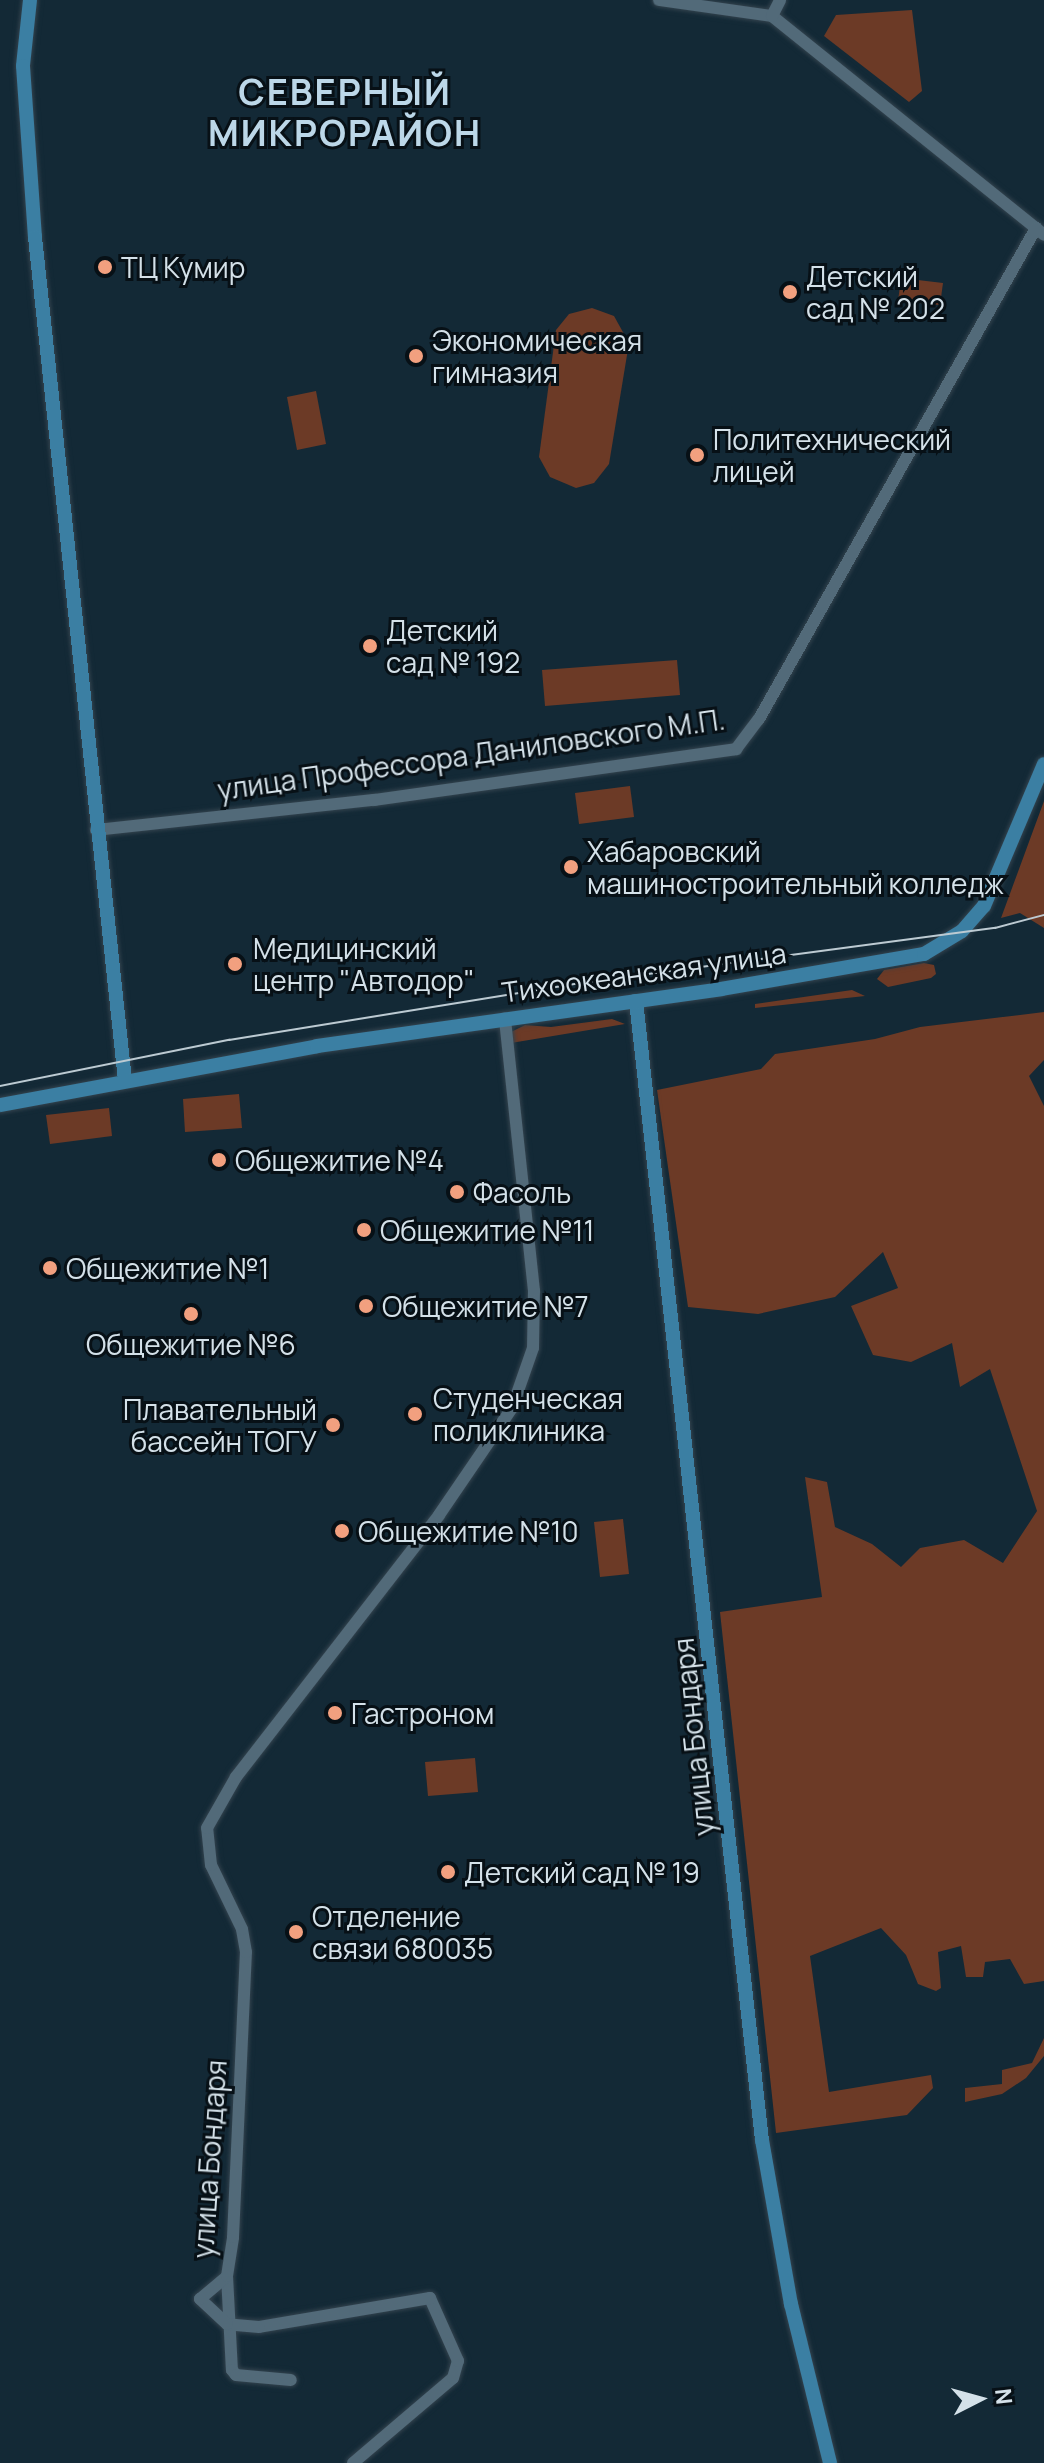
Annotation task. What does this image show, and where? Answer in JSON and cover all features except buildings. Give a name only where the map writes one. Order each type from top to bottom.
[{"type":"main road","points":[[30,0],[23,66],[32,206],[125,1081]]},
{"type":"main road","name":"Тихоокеанская улица","points":[[0,1105],[317,1046],[867,965],[935,949],[962,931],[984,906],[1044,764]]},
{"type":"main road","name":"улица Бондаря","points":[[636,1001],[762,2140],[791,2304],[830,2463]]},
{"type":"street","points":[[659,0],[772,16],[1040,232]]},
{"type":"street","points":[[772,16],[780,0]]},
{"type":"street","name":"улица Профессора Даниловского М.П.","points":[[96,830],[374,800],[736,749],[759,719],[1040,232]]},
{"type":"street","name":"улица Бондаря","points":[[227,2324],[200,2299],[227,2276],[237,2186],[246,1952],[242,1929],[211,1865],[207,1828],[236,1777],[439,1515],[512,1408],[533,1348],[534,1291],[505,1019]]},
{"type":"street","points":[[227,2276],[227,2354],[236,2375],[291,2380]]},
{"type":"street","points":[[227,2324],[259,2327],[430,2298],[458,2361],[453,2378],[353,2463]]},
{"type":"shaded area","points":[[912,10],[922,91],[909,102],[824,36],[836,15]]},
{"type":"shaded area","points":[[901,278],[943,283],[940,305],[898,301]]},
{"type":"shaded area","points":[[592,308],[614,316],[629,343],[609,464],[594,483],[576,488],[550,477],[539,457],[556,330],[569,314]]},
{"type":"shaded area","points":[[316,391],[326,444],[297,450],[287,397]]},
{"type":"shaded area","points":[[677,660],[680,695],[545,706],[542,670]]},
{"type":"shaded area","points":[[630,786],[634,817],[579,824],[575,793]]},
{"type":"shaded area","points":[[1044,801],[1044,928],[1020,913],[1001,918]]},
{"type":"shaded area","points":[[924,963],[934,965],[936,974],[931,978],[888,987],[877,979],[884,970]]},
{"type":"shaded area","points":[[852,990],[865,996],[755,1008],[755,1004]]},
{"type":"shaded area","points":[[1044,1012],[1044,1060],[1029,1076],[1044,1106],[1044,1981],[1024,1984],[1010,1959],[985,1962],[983,1977],[966,1977],[961,1946],[938,1952],[941,1988],[936,1991],[918,1984],[906,1955],[881,1928],[810,1956],[829,2092],[931,2075],[933,2088],[907,2115],[776,2133],[720,1612],[822,1597],[805,1477],[827,1482],[835,1527],[872,1544],[901,1567],[920,1548],[964,1540],[1003,1563],[1037,1511],[990,1369],[960,1387],[952,1343],[911,1362],[873,1355],[851,1306],[898,1288],[883,1252],[835,1297],[758,1314],[688,1307],[657,1090],[761,1069],[775,1054],[875,1039],[920,1027]]},
{"type":"shaded area","points":[[612,1019],[625,1024],[511,1043],[511,1032],[525,1025],[551,1027]]},
{"type":"shaded area","points":[[239,1094],[242,1128],[185,1132],[183,1099]]},
{"type":"shaded area","points":[[109,1108],[112,1136],[50,1144],[46,1115]]},
{"type":"shaded area","points":[[623,1519],[629,1574],[600,1577],[594,1522]]},
{"type":"shaded area","points":[[475,1758],[478,1792],[428,1796],[425,1762]]},
{"type":"shaded area","points":[[1044,2038],[1044,2056],[1026,2078],[1002,2094],[965,2102],[965,2088],[1002,2084],[1002,2070],[1032,2063]]},
{"type":"tram line","points":[[0,1086],[229,1040],[588,982],[995,928],[1044,915]]},
{"type":"place","name":"ТЦ Кумир","points":[[105,267]]},
{"type":"place","name":"Детский сад № 202","points":[[790,292]]},
{"type":"place","name":"Экономическая гимназия","points":[[416,356]]},
{"type":"place","name":"Политехнический лицей","points":[[697,455]]},
{"type":"place","name":"Детский сад № 192","points":[[370,646]]},
{"type":"place","name":"Хабаровский машиностроительный колледж","points":[[571,867]]},
{"type":"place","name":"Медицинский центр \"Автодор\"","points":[[235,964]]},
{"type":"place","name":"Общежитие №4","points":[[219,1160]]},
{"type":"place","name":"Фасоль","points":[[457,1192]]},
{"type":"place","name":"Общежитие №11","points":[[364,1230]]},
{"type":"place","name":"Общежитие №1","points":[[50,1268]]},
{"type":"place","name":"Общежитие №7","points":[[366,1306]]},
{"type":"place","name":"Общежитие №6","points":[[191,1314]]},
{"type":"place","name":"Студенческая поликлиника","points":[[415,1414]]},
{"type":"place","name":"Плавательный бассейн ТОГУ","points":[[333,1425]]},
{"type":"place","name":"Общежитие №10","points":[[342,1531]]},
{"type":"place","name":"Гастроном","points":[[335,1713]]},
{"type":"place","name":"Детский сад № 19","points":[[448,1872]]},
{"type":"place","name":"Отделение связи 680035","points":[[296,1932]]},
{"type":"district","name":"СЕВЕРНЫЙ МИКРОРАЙОН","points":[[345,112]]}]
